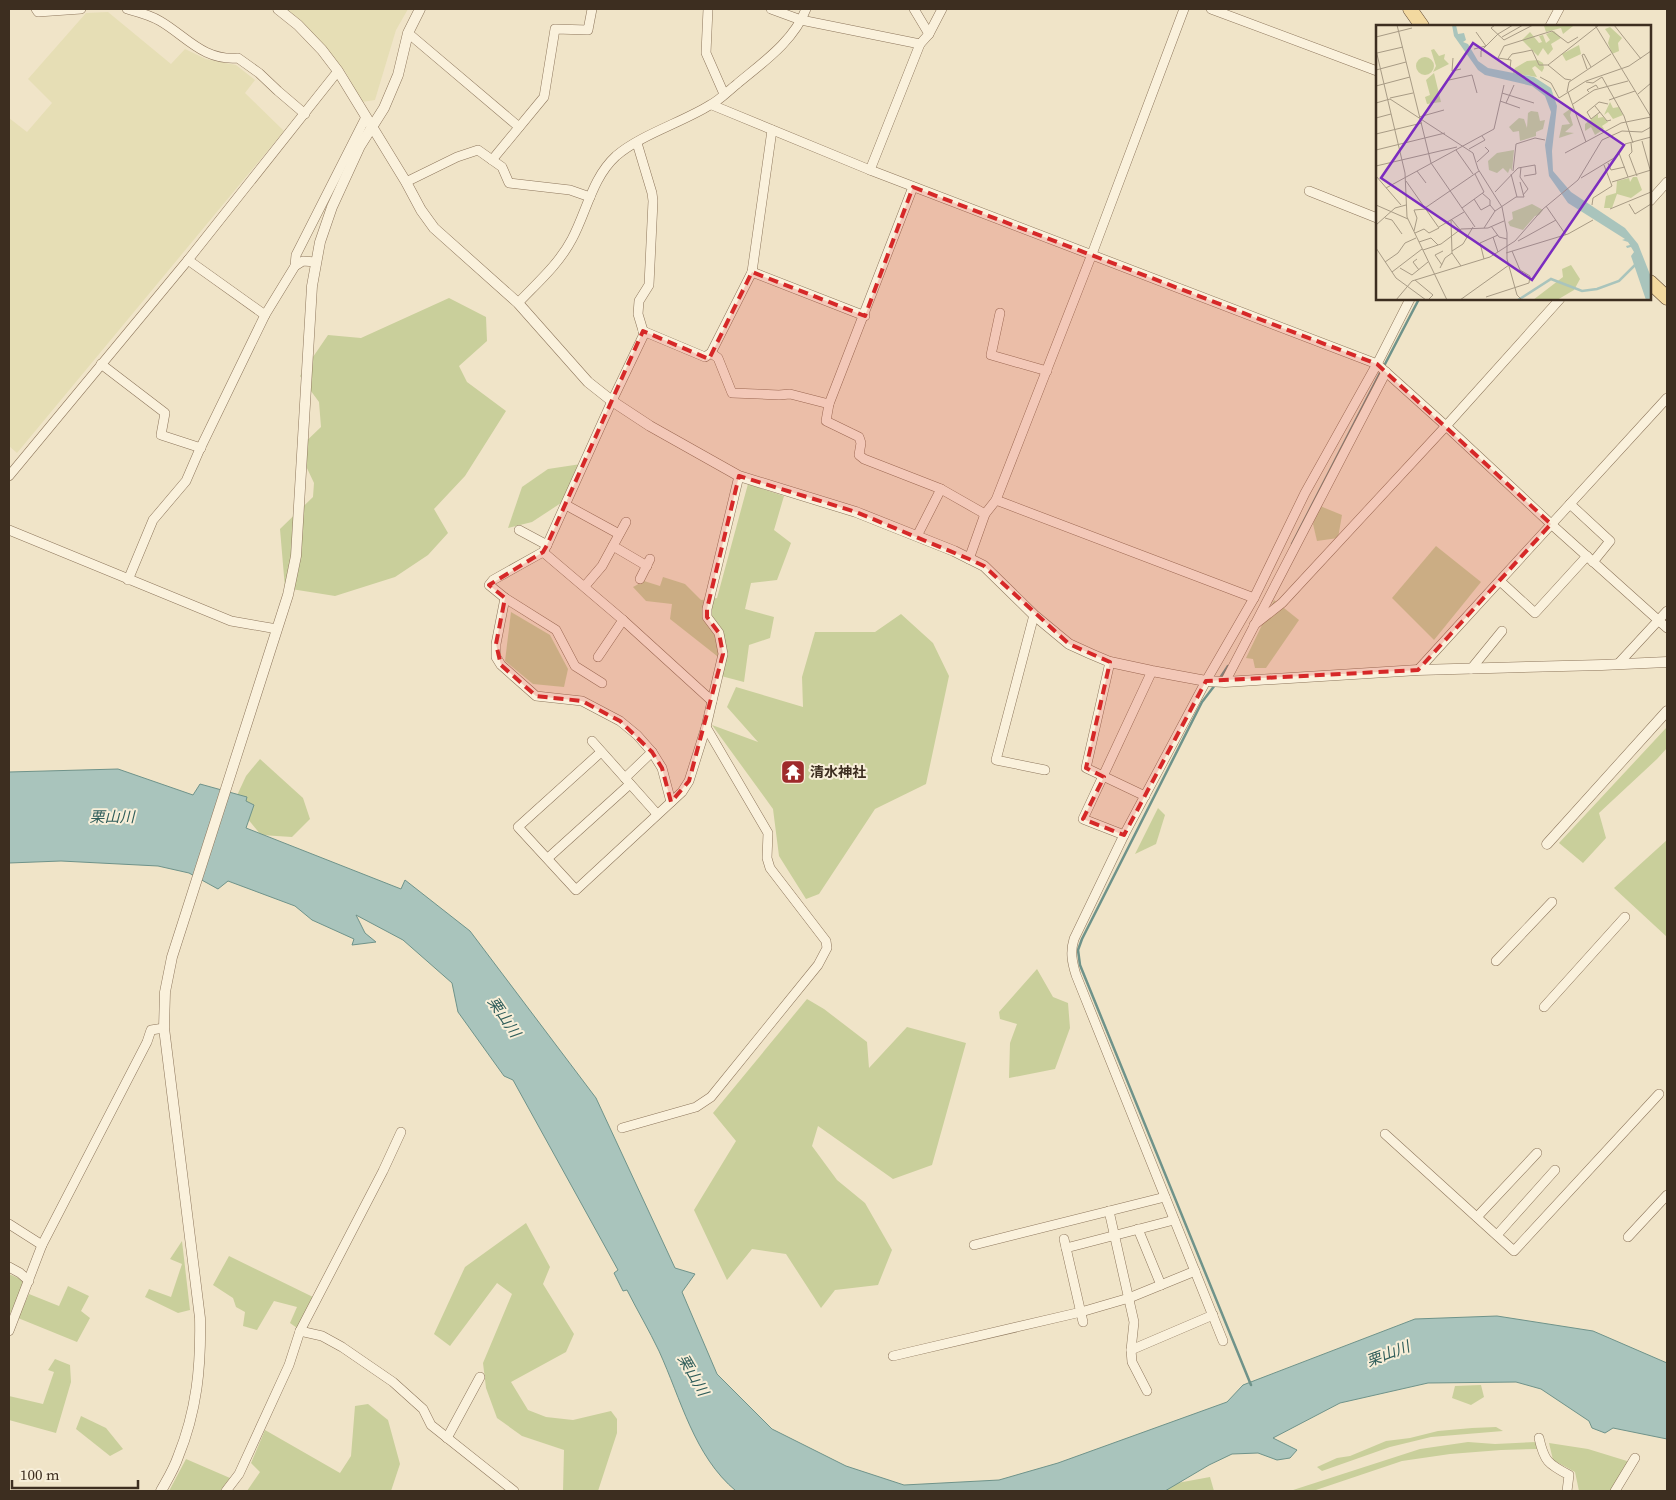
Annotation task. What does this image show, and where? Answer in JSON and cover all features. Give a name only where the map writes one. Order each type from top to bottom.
[{"type":"main road","points":[[1410,9],[1421,25]]},
{"type":"main road","points":[[1651,283],[1667,298]]},
{"type":"street","points":[[36,9],[38,12],[82,9]]},
{"type":"street","points":[[127,9],[158,20],[196,47],[220,56],[238,58],[259,73],[305,114]]},
{"type":"street","points":[[278,9],[298,25],[322,50],[338,71],[421,210],[434,228],[518,303],[588,382],[612,401],[650,426],[739,476],[856,512],[917,536],[984,566],[1034,616],[1069,644],[1110,662],[1206,681],[1225,682],[1418,670],[1667,662]]},
{"type":"street","points":[[161,1491],[178,1458],[188,1429],[197,1390],[201,1356],[200,1318],[164,1028],[164,992],[193,892],[288,595],[296,556],[312,286],[316,262],[332,207],[360,146],[384,108],[398,75],[408,33],[420,9]]},
{"type":"street","points":[[492,160],[544,97],[555,29],[588,30],[592,9]]},
{"type":"street","points":[[708,9],[706,53],[724,94]]},
{"type":"street","points":[[771,9],[802,20],[920,44]]},
{"type":"street","points":[[518,303],[556,262],[567,247],[605,167],[619,154],[637,143],[712,105],[782,45],[802,20],[806,9]]},
{"type":"street","points":[[914,9],[929,34]]},
{"type":"street","points":[[870,170],[920,44],[929,34],[942,9]]},
{"type":"street","points":[[969,559],[985,514],[996,500],[1047,371],[1184,9]]},
{"type":"street","points":[[1211,9],[1376,71]]},
{"type":"street","points":[[1551,25],[1559,9]]},
{"type":"street","points":[[408,33],[520,127]]},
{"type":"street","points":[[9,476],[188,260],[338,71]]},
{"type":"street","points":[[712,105],[870,170],[1377,364],[1667,628]]},
{"type":"street","points":[[128,580],[152,520],[186,482],[264,315],[294,266],[296,255],[366,117]]},
{"type":"street","points":[[643,331],[705,357],[712,354],[752,272],[772,130]]},
{"type":"street","points":[[602,683],[574,666],[556,630],[489,585],[493,580],[545,548],[644,334],[638,314],[639,301],[649,285],[653,201],[637,143]]},
{"type":"street","points":[[406,182],[457,157],[478,150],[502,167],[509,184],[570,190],[590,197]]},
{"type":"street","points":[[1651,200],[1667,182]]},
{"type":"street","points":[[913,186],[829,404],[826,421],[859,437],[861,443],[858,455],[941,489],[985,514]]},
{"type":"street","points":[[1308,191],[1376,218]]},
{"type":"street","points":[[188,260],[264,315]]},
{"type":"street","points":[[294,266],[303,261],[316,262]]},
{"type":"street","points":[[752,272],[864,316]]},
{"type":"street","points":[[1224,1341],[1072,962],[1071,949],[1124,835],[1206,681],[1254,598],[1305,493],[1377,364],[1409,300]]},
{"type":"street","points":[[1254,625],[1282,602],[1446,426],[1559,300]]},
{"type":"street","points":[[1000,313],[991,355],[1047,371]]},
{"type":"street","points":[[712,354],[718,358],[732,393],[779,396],[790,394],[829,404]]},
{"type":"street","points":[[101,364],[165,413],[161,435],[201,448]]},
{"type":"street","points":[[1225,682],[1386,372]]},
{"type":"street","points":[[1418,670],[1667,398]]},
{"type":"street","points":[[602,752],[518,827],[576,890],[682,792],[689,781],[706,727],[723,654],[719,633],[706,617],[739,476]]},
{"type":"street","points":[[917,536],[941,489]]},
{"type":"street","points":[[996,500],[1254,598]]},
{"type":"street","points":[[1500,581],[1534,612],[1610,541],[1570,504]]},
{"type":"street","points":[[566,505],[620,534]]},
{"type":"street","points":[[585,586],[602,566],[626,522]]},
{"type":"street","points":[[9,530],[231,621],[277,630]]},
{"type":"street","points":[[519,530],[545,548],[712,701]]},
{"type":"street","points":[[613,546],[648,562],[640,579]]},
{"type":"street","points":[[506,598],[496,644],[496,657],[500,665],[536,696],[582,701],[620,721],[652,752],[662,768],[671,802]]},
{"type":"street","points":[[1618,664],[1667,611]]},
{"type":"street","points":[[1034,616],[996,760],[1045,770]]},
{"type":"street","points":[[598,657],[623,620]]},
{"type":"street","points":[[1471,669],[1502,631]]},
{"type":"street","points":[[1110,662],[1086,768],[1145,796]]},
{"type":"street","points":[[1124,835],[1083,819],[1152,671]]},
{"type":"street","points":[[1546,844],[1667,711]]},
{"type":"street","points":[[622,1128],[696,1107],[711,1097],[818,965],[827,948],[826,941],[770,868],[766,858],[768,833],[706,727]]},
{"type":"street","points":[[592,741],[657,814]]},
{"type":"street","points":[[548,858],[628,781],[652,752]]},
{"type":"street","points":[[1496,961],[1552,902]]},
{"type":"street","points":[[1544,1007],[1625,917]]},
{"type":"street","points":[[9,1331],[42,1245],[148,1042],[151,1030],[164,1028]]},
{"type":"street","points":[[1385,1134],[1514,1251],[1659,1094]]},
{"type":"street","points":[[226,1491],[239,1474],[289,1365],[300,1331],[383,1171],[401,1132]]},
{"type":"street","points":[[1477,1217],[1537,1153]]},
{"type":"street","points":[[1497,1235],[1555,1170]]},
{"type":"street","points":[[1628,1237],[1667,1195]]},
{"type":"street","points":[[974,1245],[1165,1197]]},
{"type":"street","points":[[1109,1211],[1134,1322],[1131,1350],[1132,1362],[1147,1391]]},
{"type":"street","points":[[1083,1322],[1065,1243],[1114,1235],[1174,1220]]},
{"type":"street","points":[[9,1224],[42,1245]]},
{"type":"street","points":[[1138,1229],[1161,1285]]},
{"type":"street","points":[[9,1267],[29,1280]]},
{"type":"street","points":[[893,1356],[1082,1312],[1129,1298],[1195,1271]]},
{"type":"street","points":[[1131,1350],[1213,1315]]},
{"type":"street","points":[[300,1331],[322,1336],[342,1347],[393,1382],[423,1409],[431,1425],[514,1491]]},
{"type":"street","points":[[447,1438],[480,1377]]},
{"type":"street","points":[[1539,1438],[1543,1455],[1551,1466],[1569,1475],[1567,1491]]},
{"type":"street","points":[[1615,1491],[1635,1458]]},
{"type":"highlighted area","points":[[913,187],[1377,364],[1551,524],[1418,670],[1206,681],[1124,835],[1083,819],[1104,777],[1086,768],[1110,662],[1069,644],[984,566],[856,512],[739,476],[707,609],[707,617],[719,633],[723,654],[689,781],[671,802],[662,768],[652,752],[620,721],[582,701],[536,696],[501,665],[496,644],[505,598],[489,585],[543,552],[643,331],[709,359],[752,272],[865,316]]},
{"type":"shaded area","points":[[284,9],[408,9],[396,30],[375,100],[362,102],[345,71],[299,19]]},
{"type":"shaded area","points":[[108,12],[171,64],[185,49],[206,59],[236,65],[255,80],[245,93],[284,131],[17,453],[9,446],[9,118],[27,132],[52,103],[28,79],[86,13]]},
{"type":"green space","points":[[449,298],[486,317],[487,341],[459,366],[467,382],[506,411],[465,476],[434,509],[448,533],[428,555],[395,577],[335,596],[285,588],[280,529],[313,497],[314,483],[298,449],[321,427],[319,402],[300,376],[328,335],[361,338]]},
{"type":"green space","points":[[581,464],[561,503],[532,522],[508,528],[522,487],[548,469]]},
{"type":"green space","points":[[748,484],[784,496],[774,530],[791,543],[777,580],[751,583],[745,609],[774,617],[770,638],[749,645],[744,682],[721,676],[717,656],[670,619],[672,604],[646,601],[633,587],[644,581],[660,586],[663,577],[685,584],[701,600],[717,598]]},
{"type":"green space","points":[[1320,506],[1342,515],[1338,538],[1317,541],[1313,524]]},
{"type":"green space","points":[[1436,546],[1481,582],[1434,640],[1392,598]]},
{"type":"green space","points":[[1274,600],[1299,620],[1266,668],[1255,668],[1253,659],[1246,658]]},
{"type":"green space","points":[[511,612],[550,635],[568,669],[564,687],[533,684],[505,661]]},
{"type":"green space","points":[[901,614],[933,643],[949,676],[926,784],[875,809],[819,894],[806,899],[779,856],[773,809],[712,725],[758,742],[727,707],[736,687],[803,707],[802,677],[815,632],[875,632]]},
{"type":"green space","points":[[1667,727],[1667,748],[1599,813],[1606,838],[1583,863],[1559,843]]},
{"type":"green space","points":[[260,759],[303,798],[310,819],[292,837],[261,835],[234,802],[246,776]]},
{"type":"green space","points":[[1158,808],[1165,815],[1156,844],[1135,854]]},
{"type":"green space","points":[[1667,840],[1667,937],[1614,888]]},
{"type":"green space","points":[[1037,969],[1053,997],[1068,1003],[1070,1028],[1055,1069],[1009,1078],[1010,1043],[1017,1024],[1000,1019],[999,1012]]},
{"type":"green space","points":[[807,999],[824,1009],[867,1042],[869,1068],[907,1027],[966,1043],[932,1165],[893,1179],[818,1126],[812,1146],[837,1180],[865,1203],[892,1250],[878,1285],[835,1290],[821,1308],[786,1254],[752,1249],[727,1280],[694,1210],[736,1141],[713,1113]]},
{"type":"green space","points":[[526,1223],[550,1267],[543,1284],[574,1334],[566,1352],[511,1382],[528,1410],[546,1417],[573,1420],[611,1411],[617,1419],[617,1433],[598,1491],[563,1491],[564,1450],[522,1436],[497,1418],[486,1388],[483,1363],[512,1294],[497,1283],[450,1346],[434,1334],[465,1267]]},
{"type":"green space","points":[[182,1241],[190,1310],[178,1313],[145,1297],[149,1289],[171,1297],[182,1264],[170,1259]]},
{"type":"green space","points":[[229,1256],[313,1297],[297,1328],[290,1323],[297,1307],[274,1301],[257,1330],[243,1326],[245,1312],[236,1307],[233,1298],[213,1285]]},
{"type":"green space","points":[[9,1274],[25,1281],[9,1316]]},
{"type":"green space","points":[[68,1286],[89,1296],[81,1311],[90,1318],[77,1342],[18,1318],[29,1294],[59,1306]]},
{"type":"green space","points":[[55,1359],[70,1365],[71,1382],[56,1433],[9,1420],[9,1396],[43,1404],[54,1372],[48,1370]]},
{"type":"green space","points":[[1481,1385],[1484,1397],[1471,1405],[1452,1398],[1455,1386]]},
{"type":"green space","points":[[368,1404],[388,1420],[400,1464],[391,1491],[247,1491],[260,1472],[251,1463],[265,1430],[340,1473],[351,1456],[355,1406]]},
{"type":"green space","points":[[81,1416],[106,1428],[123,1449],[110,1456],[76,1429]]},
{"type":"green space","points":[[1496,1427],[1503,1431],[1431,1437],[1390,1447],[1322,1471],[1317,1467],[1386,1441],[1410,1438],[1438,1431]]},
{"type":"green space","points":[[1468,1442],[1495,1444],[1536,1442],[1537,1449],[1450,1454],[1402,1461],[1313,1491],[1290,1491],[1420,1449]]},
{"type":"green space","points":[[1549,1443],[1588,1449],[1627,1461],[1629,1465],[1610,1491],[1579,1491],[1575,1472],[1553,1460]]},
{"type":"green space","points":[[186,1459],[230,1478],[220,1491],[169,1491]]},
{"type":"green space","points":[[1210,1477],[1214,1491],[1151,1491],[1161,1486]]},
{"type":"water","name":"栗山川","points":[[118,769],[193,795],[200,784],[247,797],[246,801],[254,805],[246,828],[401,889],[405,880],[470,931],[596,1098],[675,1268],[695,1274],[682,1292],[717,1374],[772,1429],[846,1466],[904,1485],[999,1480],[1058,1463],[1227,1402],[1243,1385],[1415,1319],[1497,1316],[1593,1331],[1667,1363],[1667,1439],[1613,1428],[1605,1433],[1592,1428],[1589,1421],[1541,1389],[1516,1382],[1428,1383],[1340,1403],[1273,1438],[1297,1450],[1290,1458],[1277,1460],[1258,1453],[1232,1454],[1165,1491],[736,1491],[709,1461],[699,1444],[655,1343],[627,1290],[623,1291],[614,1273],[618,1270],[513,1080],[504,1076],[458,1012],[452,983],[403,940],[356,915],[365,933],[376,942],[352,945],[354,939],[312,920],[295,906],[228,881],[218,889],[189,873],[158,866],[61,861],[9,863],[9,772]]},
{"type":"waterway","points":[[1384,366],[1418,300]]},
{"type":"waterway","points":[[1292,544],[1381,371]]},
{"type":"waterway","points":[[1220,678],[1228,666]]},
{"type":"waterway","points":[[1215,685],[1202,702],[1078,950],[1080,965],[1251,1385]]},
{"type":"place","name":"清水神社","points":[[793,772]]}]
